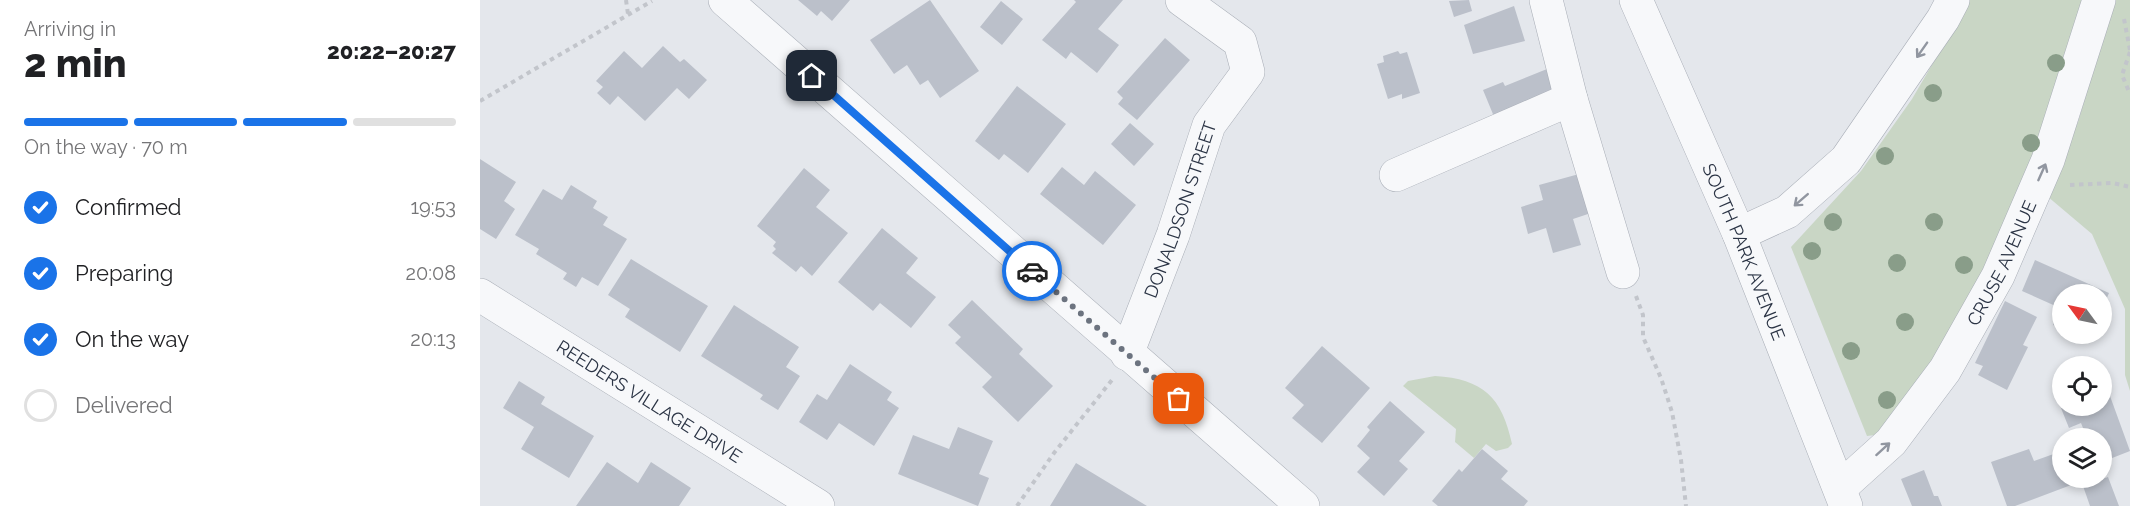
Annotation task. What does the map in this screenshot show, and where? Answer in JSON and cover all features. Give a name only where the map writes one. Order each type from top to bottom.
[{"type":"street","points":[[725,0],[1127,354],[1304,506]]},
{"type":"street","name":"DONALDSON STREET","points":[[1127,354],[1173,235],[1209,125],[1248,72],[1240,42],[1182,0]]},
{"type":"street","points":[[1546,0],[1571,99],[1623,272]]},
{"type":"street","name":"SOUTH PARK AVENUE","points":[[1636,0],[1739,234],[1843,497]]},
{"type":"street","points":[[1739,234],[1787,212],[1846,160],[1943,19],[1953,0]]},
{"type":"street","name":"CRUSE AVENUE","points":[[1843,497],[1891,442],[1946,370],[1998,276],[2041,175],[2091,33],[2099,0]]},
{"type":"street","points":[[1396,175],[1571,99]]},
{"type":"street","name":"REEDERS VILLAGE DRIVE","points":[[480,295],[818,506]]},
{"type":"path","points":[[626,0],[628,14]]},
{"type":"path","points":[[480,101],[652,1]]},
{"type":"path","points":[[2130,52],[2122,75],[2130,94]]},
{"type":"path","points":[[2041,175],[2070,185],[2113,183],[2130,187]]},
{"type":"path","points":[[1623,272],[1633,287],[1643,315],[1642,337],[1662,378],[1672,412],[1681,460],[1686,506]]},
{"type":"path","points":[[1017,506],[1054,453],[1107,390],[1127,354]]},
{"type":"green space","points":[[1970,0],[2086,0],[2071,56],[1987,272],[1935,360],[1883,434],[1867,436],[1791,247],[1861,171],[1912,99]]},
{"type":"green space","points":[[2114,0],[2130,0],[2130,391],[2125,375],[2125,309],[2092,234],[2047,196],[2078,122]]},
{"type":"green space","points":[[1435,376],[1466,381],[1478,386],[1488,394],[1503,414],[1512,444],[1508,448],[1496,451],[1486,444],[1474,458],[1455,442],[1456,429],[1403,386],[1408,381]]},
{"type":"building","points":[[798,0],[850,0],[832,21],[821,11],[817,16]]},
{"type":"building","points":[[930,0],[979,71],[940,98],[928,80],[920,85],[907,65],[894,74],[870,40]]},
{"type":"building","points":[[1074,0],[1123,0],[1098,29],[1119,45],[1097,73],[1071,52],[1066,59],[1042,40],[1076,2]]},
{"type":"building","points":[[1469,0],[1472,11],[1454,17],[1449,1]]},
{"type":"building","points":[[1001,1],[1023,19],[1002,45],[980,27]]},
{"type":"building","points":[[1514,6],[1525,41],[1473,54],[1464,25]]},
{"type":"building","points":[[1165,38],[1190,60],[1137,120],[1118,104],[1123,98],[1117,92]]},
{"type":"building","points":[[663,46],[680,62],[684,59],[707,80],[689,99],[677,88],[645,121],[618,96],[610,105],[597,93],[603,87],[596,81],[624,51],[642,68]]},
{"type":"building","points":[[1398,51],[1400,54],[1407,52],[1420,93],[1402,99],[1402,94],[1388,99],[1377,64],[1384,62],[1383,56]]},
{"type":"building","points":[[1547,69],[1557,94],[1495,119],[1483,90],[1503,82],[1505,86]]},
{"type":"building","points":[[1017,86],[1066,124],[1028,173],[1004,154],[999,160],[975,141]]},
{"type":"building","points":[[1130,123],[1154,144],[1134,166],[1111,144]]},
{"type":"building","points":[[480,159],[516,182],[504,201],[515,209],[496,239],[480,229]]},
{"type":"building","points":[[1062,167],[1084,185],[1095,171],[1136,205],[1103,245],[1040,194]]},
{"type":"building","points":[[804,168],[830,190],[816,207],[848,233],[812,276],[801,266],[796,272],[772,253],[776,249],[773,246],[776,242],[757,226]]},
{"type":"building","points":[[1579,174],[1591,213],[1573,219],[1581,245],[1553,253],[1546,228],[1528,234],[1521,207],[1543,200],[1539,185]]},
{"type":"building","points":[[571,185],[597,201],[593,208],[608,217],[603,225],[627,239],[598,286],[582,277],[576,287],[563,279],[567,273],[536,254],[539,249],[515,235],[543,189],[562,200]]},
{"type":"building","points":[[882,228],[918,258],[906,273],[936,297],[911,328],[880,303],[873,311],[838,282]]},
{"type":"building","points":[[631,259],[708,306],[680,352],[625,317],[630,309],[608,295]]},
{"type":"building","points":[[2035,260],[2089,284],[2052,284],[2052,304],[2022,291]]},
{"type":"building","points":[[972,300],[1023,349],[1019,354],[1053,386],[1018,422],[982,387],[992,377],[955,343],[961,337],[948,325]]},
{"type":"building","points":[[2005,301],[2037,317],[2023,345],[2028,347],[2007,390],[1978,375],[1983,366],[1975,363]]},
{"type":"building","points":[[734,305],[799,347],[786,367],[800,376],[778,410],[760,399],[763,395],[701,356]]},
{"type":"building","points":[[1322,346],[1370,388],[1322,443],[1292,418],[1304,405],[1285,388]]},
{"type":"building","points":[[850,364],[892,392],[887,400],[899,408],[874,446],[839,423],[827,440],[799,422],[817,394],[827,400]]},
{"type":"building","points":[[519,381],[545,397],[541,404],[594,436],[569,478],[521,449],[534,427],[503,408]]},
{"type":"building","points":[[1390,401],[1425,432],[1399,461],[1408,469],[1384,496],[1357,472],[1370,458],[1357,446],[1370,430],[1367,427]]},
{"type":"building","points":[[2112,402],[2130,451],[2112,458],[2112,428],[2083,428],[2081,423],[2069,428],[2064,416],[2112,416]]},
{"type":"building","points":[[958,427],[993,441],[979,474],[989,478],[978,506],[898,474],[913,435],[949,449]]},
{"type":"building","points":[[1482,449],[1508,471],[1501,479],[1528,501],[1524,506],[1438,506],[1432,501],[1459,469],[1462,472]]},
{"type":"building","points":[[2029,449],[2034,461],[2052,455],[2052,488],[2063,488],[2015,506],[2007,506],[1991,462]]},
{"type":"building","points":[[607,462],[638,483],[651,462],[691,488],[679,506],[576,506]]},
{"type":"building","points":[[1076,463],[1147,506],[1050,506]]},
{"type":"building","points":[[1924,470],[1934,496],[1938,496],[1942,506],[1912,506],[1901,479]]},
{"type":"building","points":[[2084,488],[2112,488],[2119,506],[2090,506]]},
{"type":"way so far","points":[[1032,271],[1179,399]]},
{"type":"route","points":[[812,76],[1032,271]]}]
